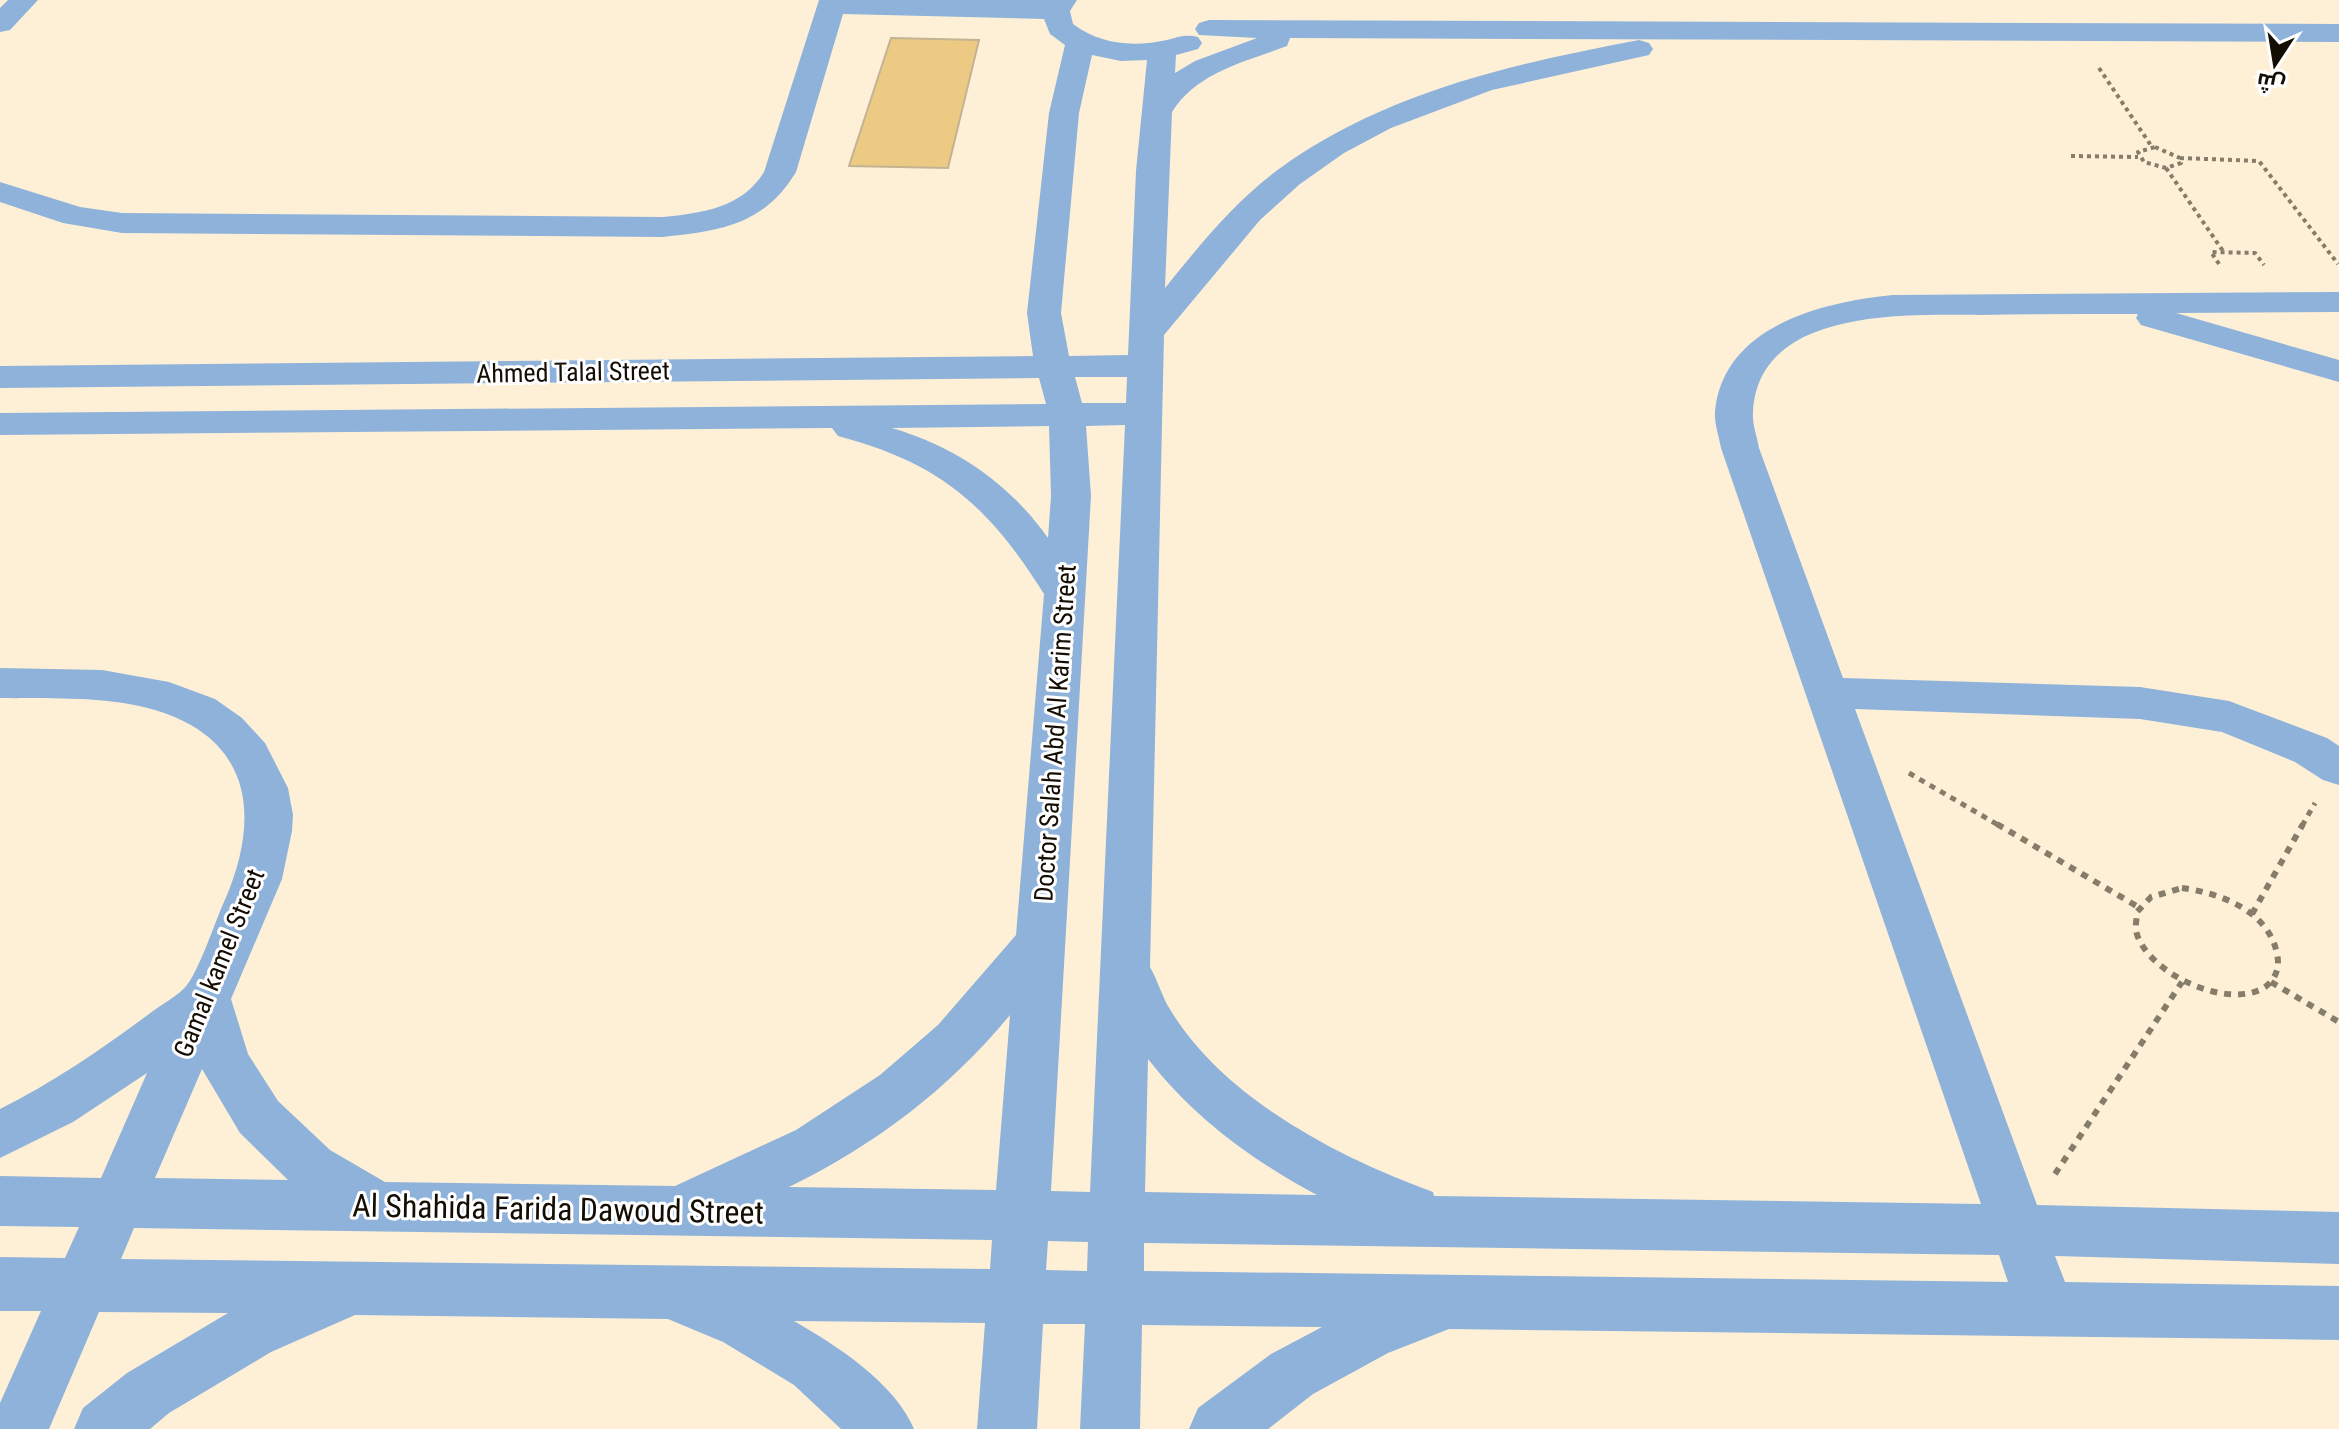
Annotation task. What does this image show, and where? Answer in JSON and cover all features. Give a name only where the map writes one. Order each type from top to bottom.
[{"type":"street","points":[[0,24],[24,0]]},
{"type":"street","points":[[0,192],[75,216],[173,225],[663,227],[696,224],[741,210],[772,189],[833,2],[1066,18],[1118,51],[1162,50],[1191,41],[1210,16]]},
{"type":"street","points":[[1210,16],[1330,28],[1747,30],[1969,20],[2339,12]]},
{"type":"street","points":[[1210,16],[1969,20],[2074,31],[2339,33]]},
{"type":"street","name":"Doctor Salah Abd Al Karim Street","points":[[1007,1429],[1071,496],[1067,415],[1053,367],[1044,313],[1064,113],[1066,18]]},
{"type":"street","points":[[1156,113],[1173,87],[1205,67],[1242,51],[1330,28]]},
{"type":"street","points":[[1146,350],[1249,212],[1295,173],[1349,139],[1408,110],[1472,86],[1526,71],[1747,30]]},
{"type":"street","points":[[2263,32],[2339,43]]},
{"type":"street","points":[[1110,1429],[1146,350],[1156,113],[1162,50]]},
{"type":"street","points":[[2046,1309],[1740,448],[1734,411],[1742,378],[1764,350],[1796,327],[1839,312],[1893,305],[2339,302]]},
{"type":"street","points":[[2086,303],[2197,328],[2339,371]]},
{"type":"street","name":"Ahmed Talal Street","points":[[0,377],[1053,367],[1146,350]]},
{"type":"street","name":"Ahmed Talal Street","points":[[0,424],[1144,414]]},
{"type":"street","points":[[801,417],[872,433],[936,459],[989,495],[1029,540],[1064,593]]},
{"type":"street","name":"Gamal kamel Street","points":[[0,683],[136,688],[192,705],[234,734],[262,774],[270,823],[258,879],[19,1429]]},
{"type":"street","points":[[1827,693],[2140,703],[2229,717],[2311,750],[2337,767]]},
{"type":"street","points":[[675,1211],[769,1173],[854,1125],[927,1068],[1040,942]]},
{"type":"street","points":[[1125,965],[1154,1029],[1207,1091],[1276,1145],[1344,1183],[1449,1223]]},
{"type":"street","points":[[0,1135],[44,1114],[131,1059],[206,999],[224,1061],[259,1117],[311,1167],[379,1207]]},
{"type":"street","name":"Al Shahida Farida Dawoud Street","points":[[0,1201],[2018,1230],[2339,1238]]},
{"type":"street","points":[[0,1284],[2339,1313]]},
{"type":"street","points":[[104,1429],[148,1393],[250,1332],[353,1289]]},
{"type":"street","points":[[661,1292],[742,1322],[815,1365],[884,1429]]},
{"type":"street","points":[[1219,1429],[1292,1374],[1372,1331],[1457,1302]]},
{"type":"path","points":[[2074,31],[2152,147]]},
{"type":"path","points":[[2138,157],[2138,152],[2143,148],[2152,147],[2164,149],[2180,158],[2259,161],[2339,265]]},
{"type":"path","points":[[2071,156],[2138,157],[2144,162],[2166,168],[2181,163],[2180,158]]},
{"type":"path","points":[[2166,168],[2224,252]]},
{"type":"path","points":[[1841,734],[2140,908]]},
{"type":"path","points":[[2252,914],[2337,767]]},
{"type":"path","points":[[2182,888],[2206,891],[2230,899],[2252,914],[2268,931],[2278,950],[2279,968],[2271,982],[2256,992],[2233,996],[2208,992],[2182,982],[2161,968],[2144,950],[2136,931],[2136,914],[2144,900],[2160,891],[2182,888]]},
{"type":"path","points":[[2018,1230],[2182,982]]},
{"type":"path","points":[[2271,982],[2339,1022]]},
{"type":"building","points":[[891,38],[979,40],[948,168],[849,166]]}]
